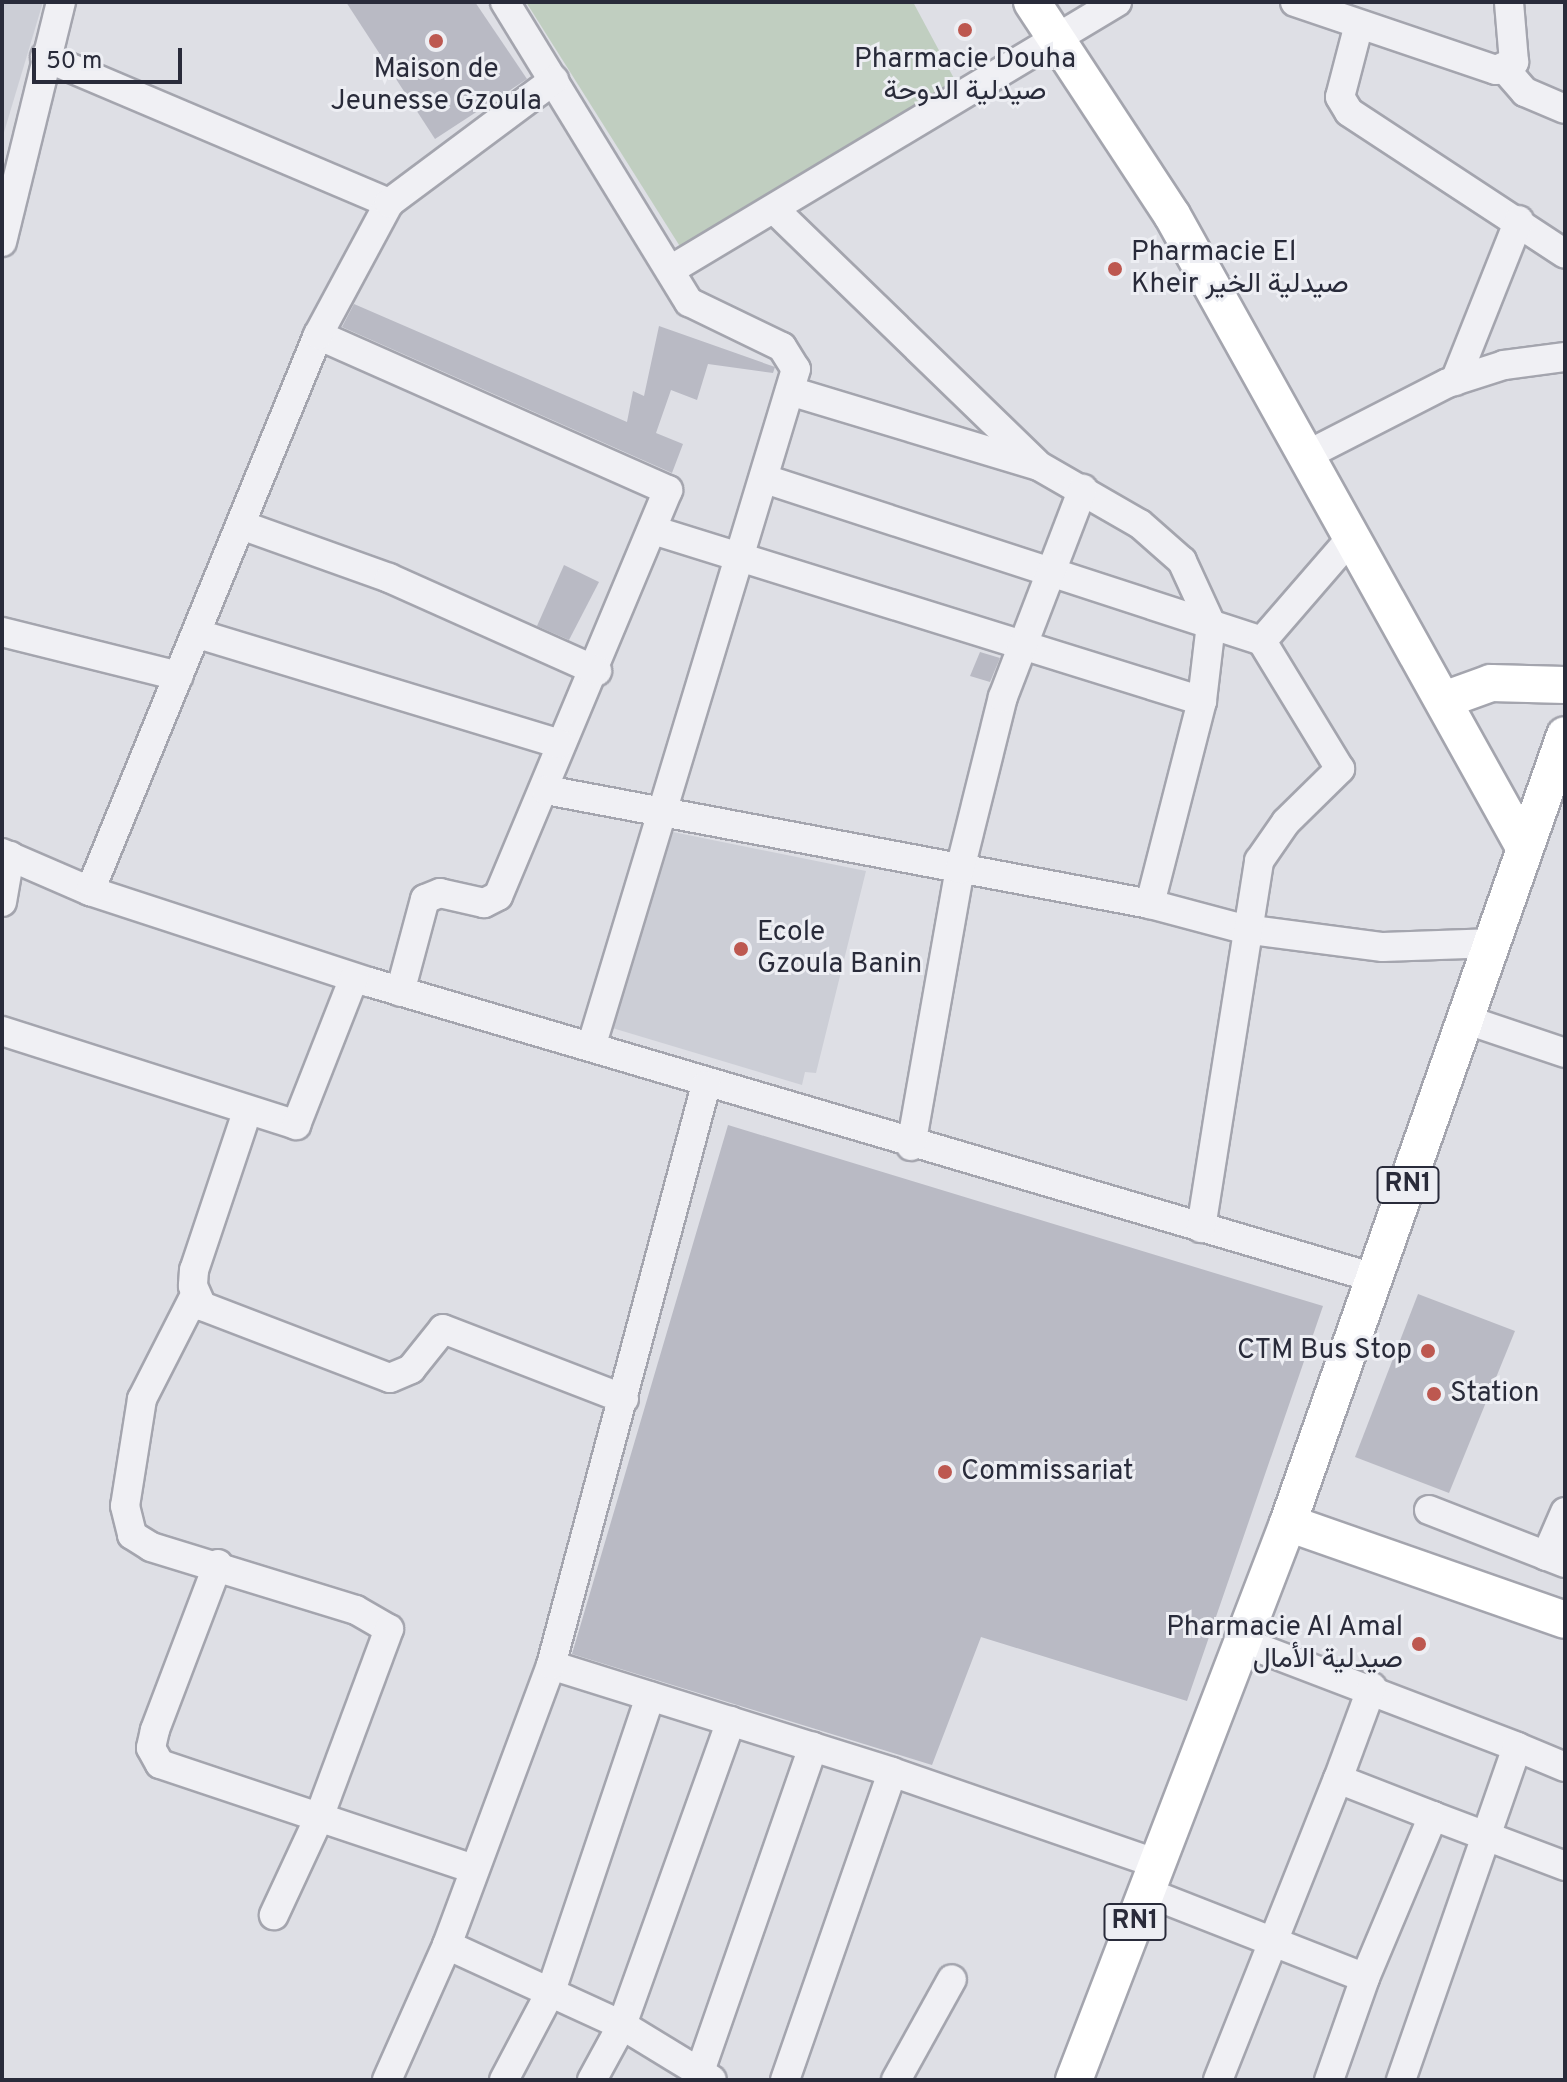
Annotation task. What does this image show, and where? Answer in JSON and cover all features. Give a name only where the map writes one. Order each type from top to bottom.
[{"type":"main road","points":[[1032,2],[1172,215],[1523,845]]},
{"type":"main road","points":[[1444,700],[1491,683],[1565,685]]},
{"type":"main road","name":"RN1","points":[[1074,2080],[1240,1641],[1288,1523],[1495,943],[1523,845],[1565,735]]},
{"type":"main road","points":[[1288,1523],[1565,1620]]},
{"type":"street","points":[[2,242],[45,57],[61,2]]},
{"type":"street","points":[[505,2],[672,269],[689,302],[782,347],[796,369],[664,814],[591,1047]]},
{"type":"street","points":[[672,269],[1117,2]]},
{"type":"street","points":[[1295,2],[1358,28],[1504,68],[1525,92],[1565,109]]},
{"type":"street","points":[[1504,68],[1515,54],[1509,2]]},
{"type":"street","points":[[1358,28],[1343,105],[1519,220],[1565,254]]},
{"type":"street","points":[[45,57],[389,203]]},
{"type":"street","points":[[90,891],[244,526],[318,335],[389,203],[554,80]]},
{"type":"street","points":[[774,209],[1039,466]]},
{"type":"street","points":[[1455,381],[1519,220]]},
{"type":"street","points":[[318,335],[663,484],[668,490],[656,531],[597,671],[560,744],[546,790],[494,899],[477,903],[436,893],[425,899],[400,992]]},
{"type":"street","points":[[1307,455],[1455,381],[1504,365],[1565,357]]},
{"type":"street","points":[[790,391],[1039,466],[1083,489],[1169,546],[1189,573],[1211,624],[1202,701],[1150,904]]},
{"type":"street","points":[[765,479],[1262,641],[1340,769],[1272,838],[1259,861],[1244,929],[1201,1228]]},
{"type":"street","points":[[911,1146],[960,869],[1003,697],[1055,574],[1083,489]]},
{"type":"street","points":[[244,526],[389,578],[597,671]]},
{"type":"street","points":[[656,531],[1023,649],[1202,701]]},
{"type":"street","points":[[1262,641],[1353,536]]},
{"type":"street","points":[[2,632],[179,676]]},
{"type":"street","points":[[198,634],[560,744]]},
{"type":"street","points":[[546,790],[1150,904],[1244,929],[1383,947],[1495,943]]},
{"type":"street","points":[[2,902],[6,855],[90,891],[354,978],[911,1146],[1375,1278]]},
{"type":"street","points":[[2,1031],[247,1112],[299,1123],[354,978]]},
{"type":"street","points":[[1467,1020],[1565,1053]]},
{"type":"street","points":[[387,2080],[447,1945],[551,1665],[706,1085]]},
{"type":"street","points":[[247,1112],[194,1270],[195,1295],[142,1399],[125,1506],[132,1535],[151,1547],[218,1564],[356,1610],[389,1629],[318,1820],[274,1915]]},
{"type":"street","points":[[195,1295],[212,1312],[390,1378],[411,1369],[443,1329],[624,1399]]},
{"type":"street","points":[[1429,1510],[1556,1559],[1565,1512]]},
{"type":"street","points":[[218,1564],[151,1748],[160,1764],[318,1820],[473,1869]]},
{"type":"street","points":[[1240,1641],[1372,1687],[1565,1767]]},
{"type":"street","points":[[551,1665],[892,1772],[1151,1878],[1273,1942],[1365,1978]]},
{"type":"street","points":[[1218,2080],[1372,1687]]},
{"type":"street","points":[[504,2080],[551,1991],[650,1696]]},
{"type":"street","points":[[592,2080],[622,2025],[731,1721]]},
{"type":"street","points":[[447,1945],[622,2025],[703,2078],[813,1747]]},
{"type":"street","points":[[1401,2080],[1517,1747]]},
{"type":"street","points":[[785,2080],[892,1772]]},
{"type":"street","points":[[1338,1779],[1485,1838],[1565,1866]]},
{"type":"street","points":[[1329,2080],[1365,1978],[1433,1816]]},
{"type":"street","points":[[896,2080],[952,1979]]},
{"type":"shaded area","points":[[2,2],[43,2],[2,139]]},
{"type":"shaded area","name":"Ecole Gzoula Banin","points":[[673,832],[866,871],[816,1073],[805,1072],[802,1085],[609,1027]]},
{"type":"green space","points":[[526,2],[913,2],[957,84],[686,256]]},
{"type":"building","name":"Maison de Jeunesse Gzoula","points":[[346,2],[475,2],[527,79],[435,139]]},
{"type":"building","points":[[354,304],[627,422],[633,391],[644,396],[659,326],[775,367],[773,373],[708,364],[697,400],[671,390],[656,433],[683,444],[672,473],[342,327]]},
{"type":"building","points":[[564,565],[599,582],[569,640],[537,626]]},
{"type":"building","points":[[980,652],[1000,658],[990,682],[970,676]]},
{"type":"building","name":"Commissariat","points":[[728,1125],[1323,1306],[1187,1701],[981,1637],[932,1765],[572,1654]]},
{"type":"building","name":"Station","points":[[1418,1294],[1515,1331],[1449,1493],[1355,1457]]},
{"type":"place","name":"Pharmacie Douha صيدلية الدوحة","points":[[965,30]]},
{"type":"place","name":"Maison de Jeunesse Gzoula","points":[[436,41]]},
{"type":"place","name":"Pharmacie El Kheir صيدلية الخير","points":[[1115,269]]},
{"type":"place","name":"Ecole Gzoula Banin","points":[[741,949]]},
{"type":"place","name":"CTM Bus Stop","points":[[1428,1351]]},
{"type":"place","name":"Station","points":[[1434,1394]]},
{"type":"place","name":"Commissariat","points":[[945,1472]]},
{"type":"place","name":"Pharmacie Al Amal صيدلية الأمال","points":[[1419,1644]]}]
